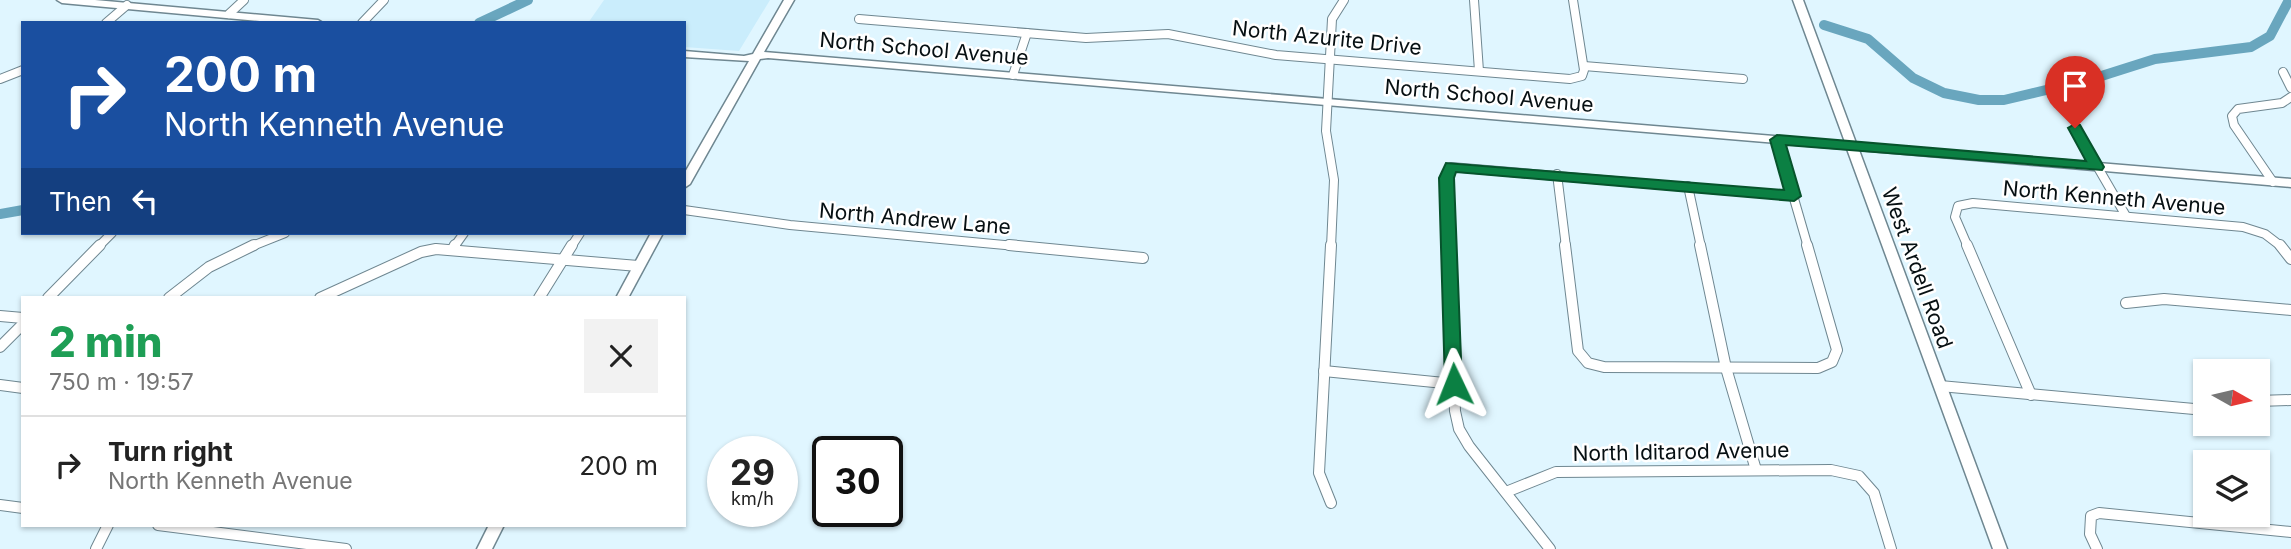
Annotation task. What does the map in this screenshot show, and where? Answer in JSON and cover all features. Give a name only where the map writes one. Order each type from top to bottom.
[{"type":"street","points":[[62,0],[298,21]]},
{"type":"street","points":[[229,14],[244,0]]},
{"type":"street","points":[[364,21],[384,0]]},
{"type":"street","points":[[686,180],[789,0]]},
{"type":"street","points":[[1331,503],[1318,473],[1334,180],[1326,131],[1332,19],[1344,0]]},
{"type":"street","points":[[1474,0],[1479,71]]},
{"type":"street","points":[[1573,0],[1584,66],[1743,79]]},
{"type":"street","name":"West Ardell Road","points":[[1798,0],[2000,549]]},
{"type":"street","points":[[108,21],[127,5]]},
{"type":"street","name":"North Azurite Drive","points":[[859,19],[1086,38],[1168,34],[1242,50],[1331,60],[1570,79],[1582,76],[1584,66]]},
{"type":"street","points":[[1013,75],[1027,33]]},
{"type":"street","name":"North School Avenue","points":[[686,54],[744,59],[768,55],[2291,183]]},
{"type":"street","points":[[0,79],[21,71]]},
{"type":"street","points":[[2283,72],[2291,88]]},
{"type":"street","points":[[2273,182],[2234,125],[2231,116],[2238,109],[2282,103],[2291,97]]},
{"type":"street","points":[[2075,128],[2126,216]]},
{"type":"street","points":[[1557,174],[1578,351],[1588,363],[1604,367],[1818,368],[1832,362],[1837,349],[1777,140]]},
{"type":"street","points":[[1550,549],[1469,446],[1459,429],[1454,384],[1446,178],[1451,167],[1794,196]]},
{"type":"street","points":[[1688,186],[1726,368],[1756,470]]},
{"type":"street","name":"North Kenneth Avenue","points":[[2031,395],[1955,217],[1958,206],[1973,203],[2244,227],[2266,233],[2282,245],[2291,259]]},
{"type":"street","name":"North Andrew Lane","points":[[686,210],[790,225],[1143,258]]},
{"type":"street","points":[[50,296],[110,235]]},
{"type":"street","points":[[171,296],[191,276],[210,265],[280,235]]},
{"type":"street","points":[[453,249],[463,235]]},
{"type":"street","points":[[540,296],[579,235]]},
{"type":"street","points":[[623,296],[656,235]]},
{"type":"street","points":[[324,296],[421,252],[453,249],[638,266]]},
{"type":"street","points":[[2126,303],[2164,299],[2291,310]]},
{"type":"street","points":[[0,316],[21,321]]},
{"type":"street","points":[[0,347],[21,323]]},
{"type":"street","points":[[1324,370],[1454,384]]},
{"type":"street","points":[[0,385],[21,388]]},
{"type":"street","points":[[1940,386],[2193,409]]},
{"type":"street","points":[[2270,401],[2291,400]]},
{"type":"street","name":"North Iditarod Avenue","points":[[1506,492],[1556,472],[1831,470],[1859,476],[1874,493],[1891,549]]},
{"type":"street","points":[[0,505],[21,508]]},
{"type":"street","points":[[2097,549],[2090,534],[2091,516],[2111,513],[2291,532]]},
{"type":"street","points":[[96,549],[107,527]]},
{"type":"street","points":[[174,527],[346,549]]},
{"type":"street","points":[[484,549],[496,527]]},
{"type":"shaded area","points":[[604,0],[770,0],[739,51],[686,47],[686,21],[589,21]]},
{"type":"waterway","points":[[483,21],[528,0]]},
{"type":"waterway","points":[[1824,25],[1868,39],[1913,78],[1944,93],[1979,100],[2004,100],[2092,79],[2155,59],[2251,47],[2270,36],[2289,0]]},
{"type":"waterway","points":[[0,214],[21,210]]},
{"type":"route","points":[[1454,384],[1446,178],[1451,167],[1794,196],[1777,140],[2097,167],[2075,128]]}]
